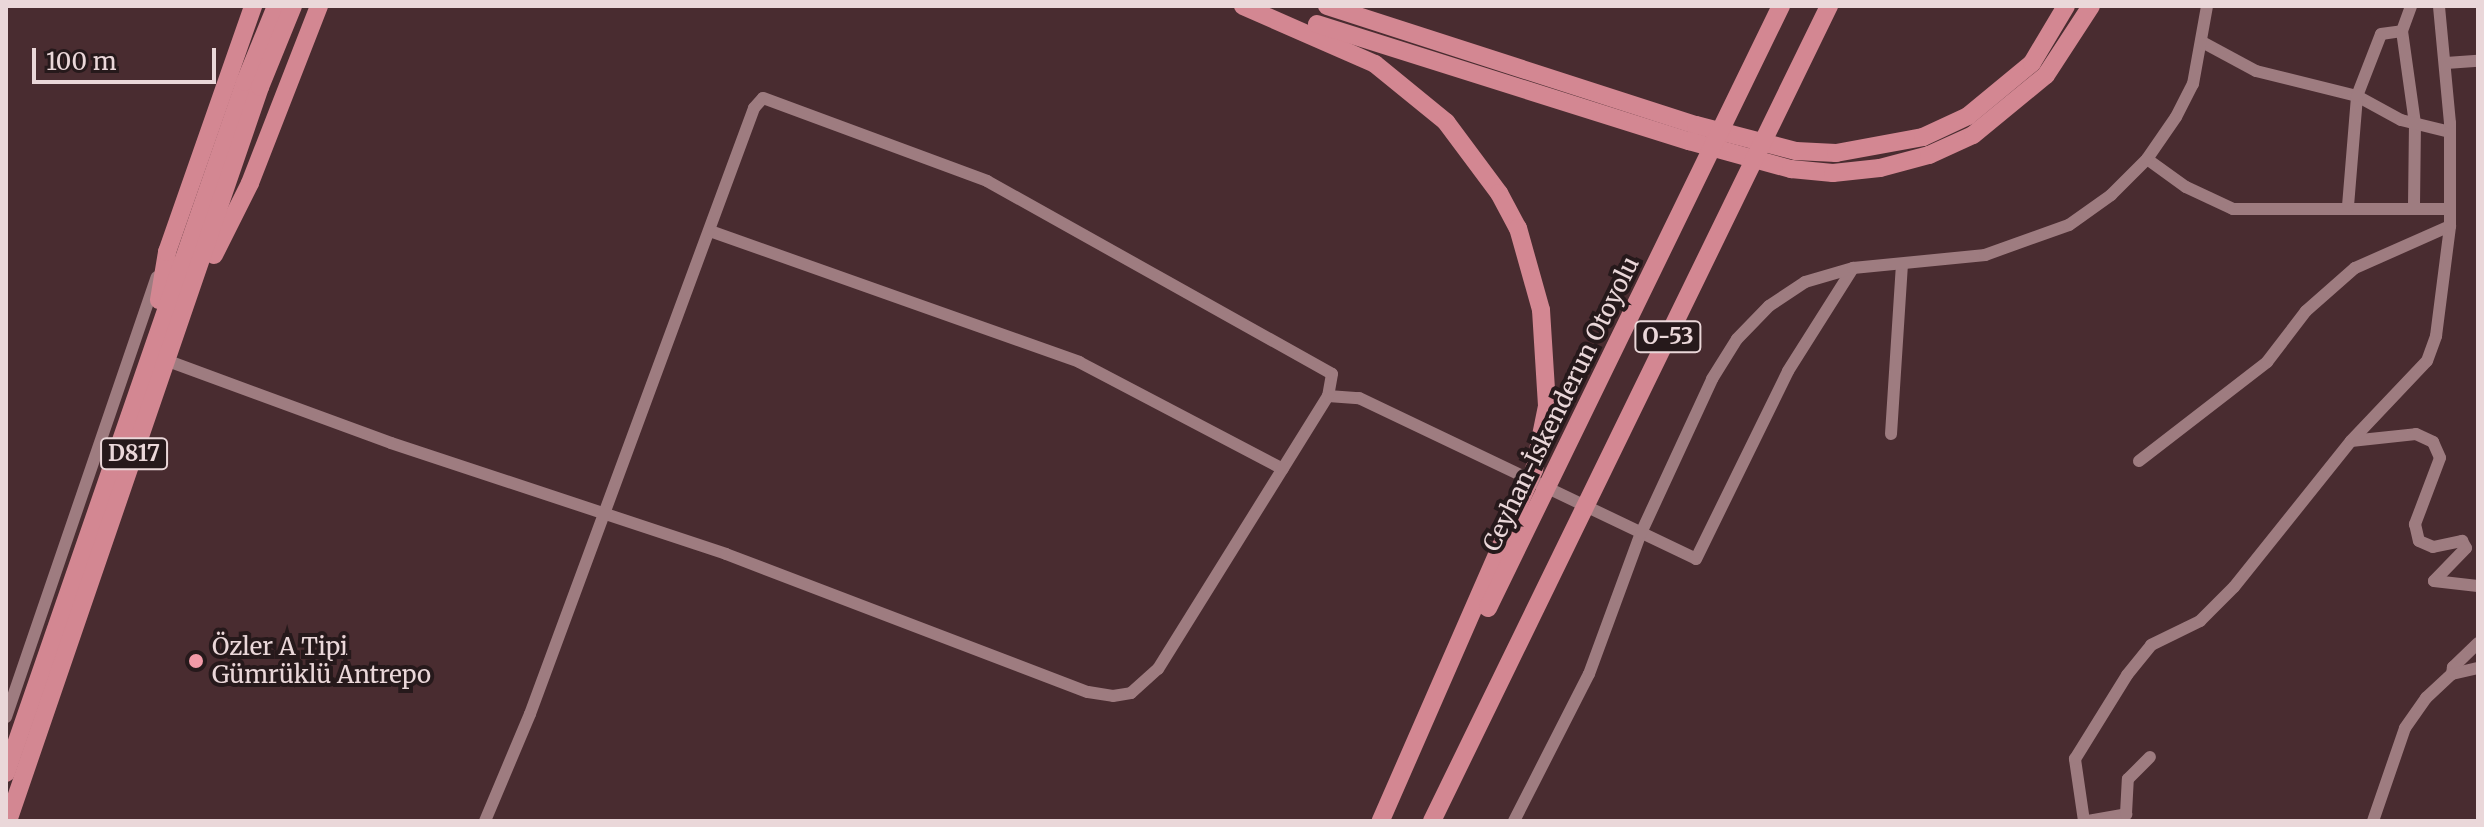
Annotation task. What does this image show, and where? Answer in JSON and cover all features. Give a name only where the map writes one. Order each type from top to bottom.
[{"type":"highway","points":[[158,357],[167,252],[253,6]]},
{"type":"highway","name":"D817","points":[[8,821],[158,357],[178,334],[276,6]]},
{"type":"highway","name":"D817","points":[[6,773],[158,357],[253,84],[293,6]]},
{"type":"highway","points":[[178,334],[250,183],[319,6]]},
{"type":"highway","points":[[1243,6],[1338,44],[1411,91],[1446,122],[1499,193],[1518,228],[1541,310],[1547,406],[1534,470],[1533,499]]},
{"type":"highway","points":[[1257,6],[1689,141],[1791,169],[1833,173],[1917,159],[1973,135],[2046,75],[2091,6]]},
{"type":"highway","points":[[1327,6],[1696,125],[1796,151],[1836,153],[1923,137],[1968,116],[2032,63],[2066,6]]},
{"type":"highway","name":"Ceyhan-İskenderun Otoyolu","points":[[1381,821],[1533,499],[1552,478],[1781,6]]},
{"type":"highway","name":"O-53","points":[[1432,821],[1829,6]]},
{"type":"highway","points":[[1795,74],[1836,6]]},
{"type":"street","points":[[1514,821],[1589,674],[1641,533],[1712,379],[1737,339],[1769,306],[1805,282],[1853,268],[1985,255],[2069,225],[2111,195],[2147,159],[2193,84],[2204,43],[2207,6]]},
{"type":"street","points":[[2411,6],[2402,31],[2415,123],[2414,206]]},
{"type":"street","points":[[2150,757],[2128,779],[2126,814],[2086,821],[2075,759],[2127,675],[2151,645],[2200,621],[2234,587],[2351,441],[2427,361],[2436,336],[2450,226],[2450,132],[2439,6]]},
{"type":"street","points":[[2348,206],[2357,96],[2381,34],[2402,31]]},
{"type":"street","points":[[2204,43],[2256,71],[2357,96],[2415,123],[2450,132]]},
{"type":"street","points":[[2446,63],[2478,61]]},
{"type":"street","points":[[158,357],[602,513],[726,554],[1088,692],[1113,696],[1131,693],[1158,669],[1283,469],[1317,407],[1328,396],[1332,374],[987,181],[778,100],[763,98],[754,108],[602,513],[530,714],[485,821]]},
{"type":"street","points":[[2147,159],[2186,187],[2233,209],[2348,206],[2450,209]]},
{"type":"street","points":[[2139,461],[2267,362],[2306,311],[2355,268],[2450,226]]},
{"type":"street","points":[[710,231],[1079,362],[1283,469]]},
{"type":"street","points":[[6,717],[133,336],[167,252]]},
{"type":"street","points":[[1891,434],[1902,264]]},
{"type":"street","points":[[1328,396],[1359,398],[1696,559],[1788,371],[1853,268]]},
{"type":"street","points":[[2351,441],[2416,434],[2433,442],[2440,458],[2415,524],[2419,541],[2433,547],[2462,541],[2466,548],[2434,581],[2446,587],[2478,586]]},
{"type":"street","points":[[2452,674],[2453,667],[2478,643]]},
{"type":"street","points":[[2373,821],[2405,728],[2426,698],[2452,674],[2478,668]]},
{"type":"place","name":"Özler A Tipi Gümrüklü Antrepo","points":[[196,661]]}]
